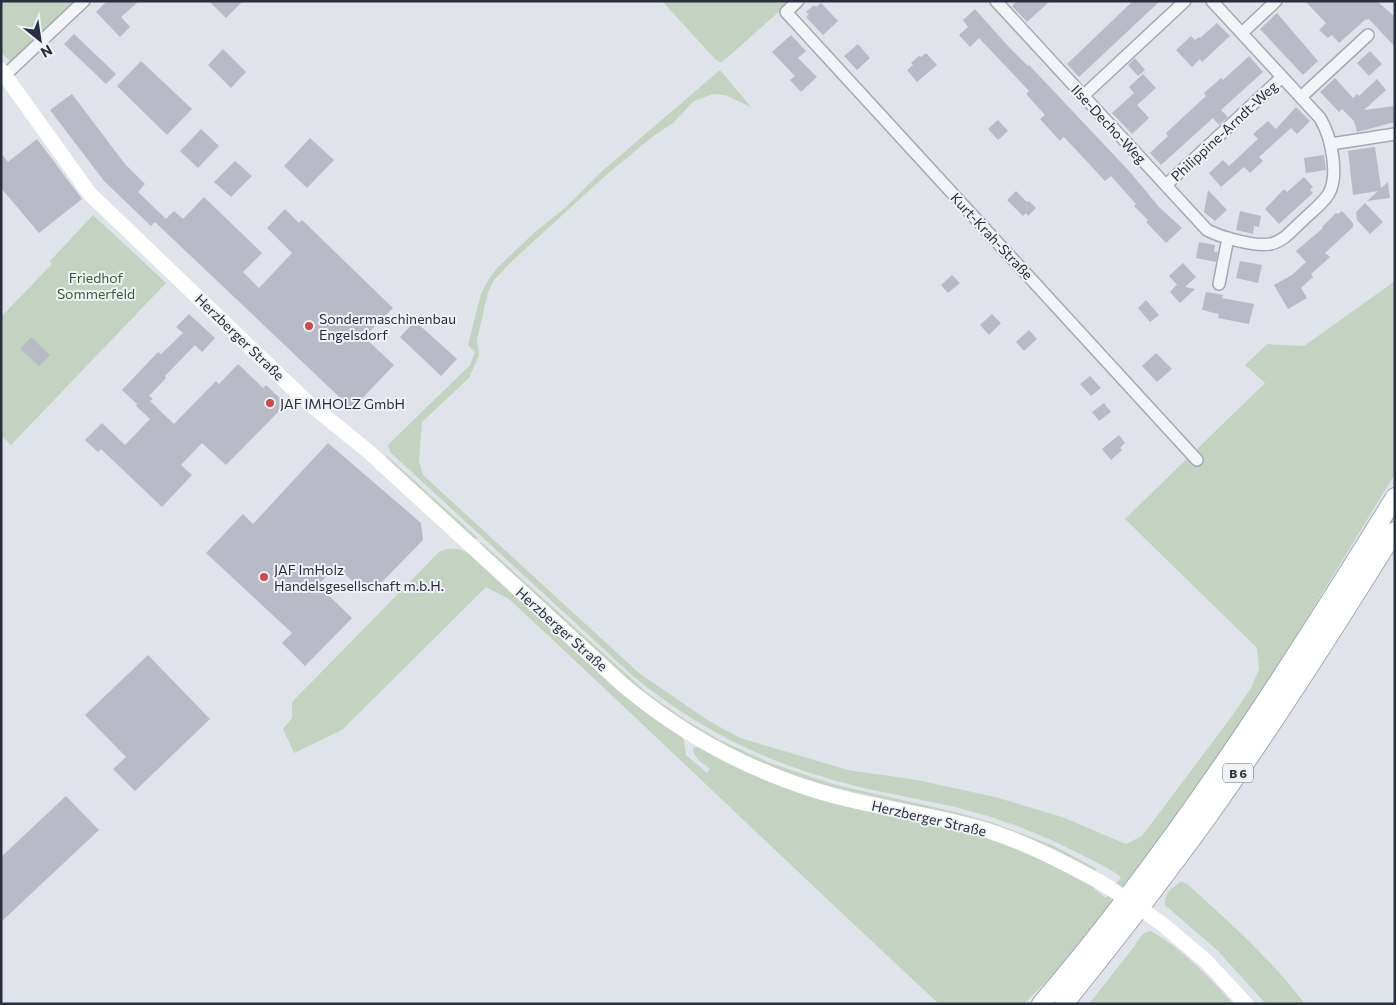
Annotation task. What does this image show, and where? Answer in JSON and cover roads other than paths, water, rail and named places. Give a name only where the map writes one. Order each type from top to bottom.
[{"type":"main road","name":"Herzberger Straße","points":[[2,75],[90,194],[305,400],[369,452],[623,686],[657,712],[693,736],[726,753],[764,771],[805,787],[864,803],[986,830],[1049,854],[1100,882],[1166,927],[1207,962],[1246,1004]]},
{"type":"main road","name":"B 6","points":[[1041,1004],[1193,808],[1304,642],[1395,497]]},
{"type":"main road","name":"B 6","points":[[1064,1004],[1132,920],[1207,818],[1313,660],[1395,531]]},
{"type":"street","points":[[2,75],[84,1]]},
{"type":"street","name":"Kurt-Krah-Straße","points":[[798,1],[786,12],[1197,460]]},
{"type":"street","name":"Ilse-Decho-Weg","points":[[996,1],[1207,230],[1228,238],[1270,244],[1284,238],[1324,200],[1332,188],[1334,179],[1331,144],[1327,128],[1320,118],[1212,1]]},
{"type":"street","points":[[1083,96],[1185,1]]},
{"type":"street","points":[[1242,33],[1276,1]]},
{"type":"street","points":[[1301,97],[1368,35]]},
{"type":"street","name":"Philippine-Arndt-Weg","points":[[1166,185],[1282,77]]},
{"type":"street","points":[[1331,144],[1395,134]]},
{"type":"street","points":[[1219,284],[1228,238]]},
{"type":"place","name":"Sondermaschinenbau Engelsdorf","points":[[309,326]]},
{"type":"place","name":"JAF IMHOLZ GmbH","points":[[270,403]]},
{"type":"place","name":"JAF ImHolz Handelsgesellschaft m.b.H.","points":[[264,577]]},
{"type":"park label","name":"Friedhof Sommerfeld","points":[[96,286]]}]
